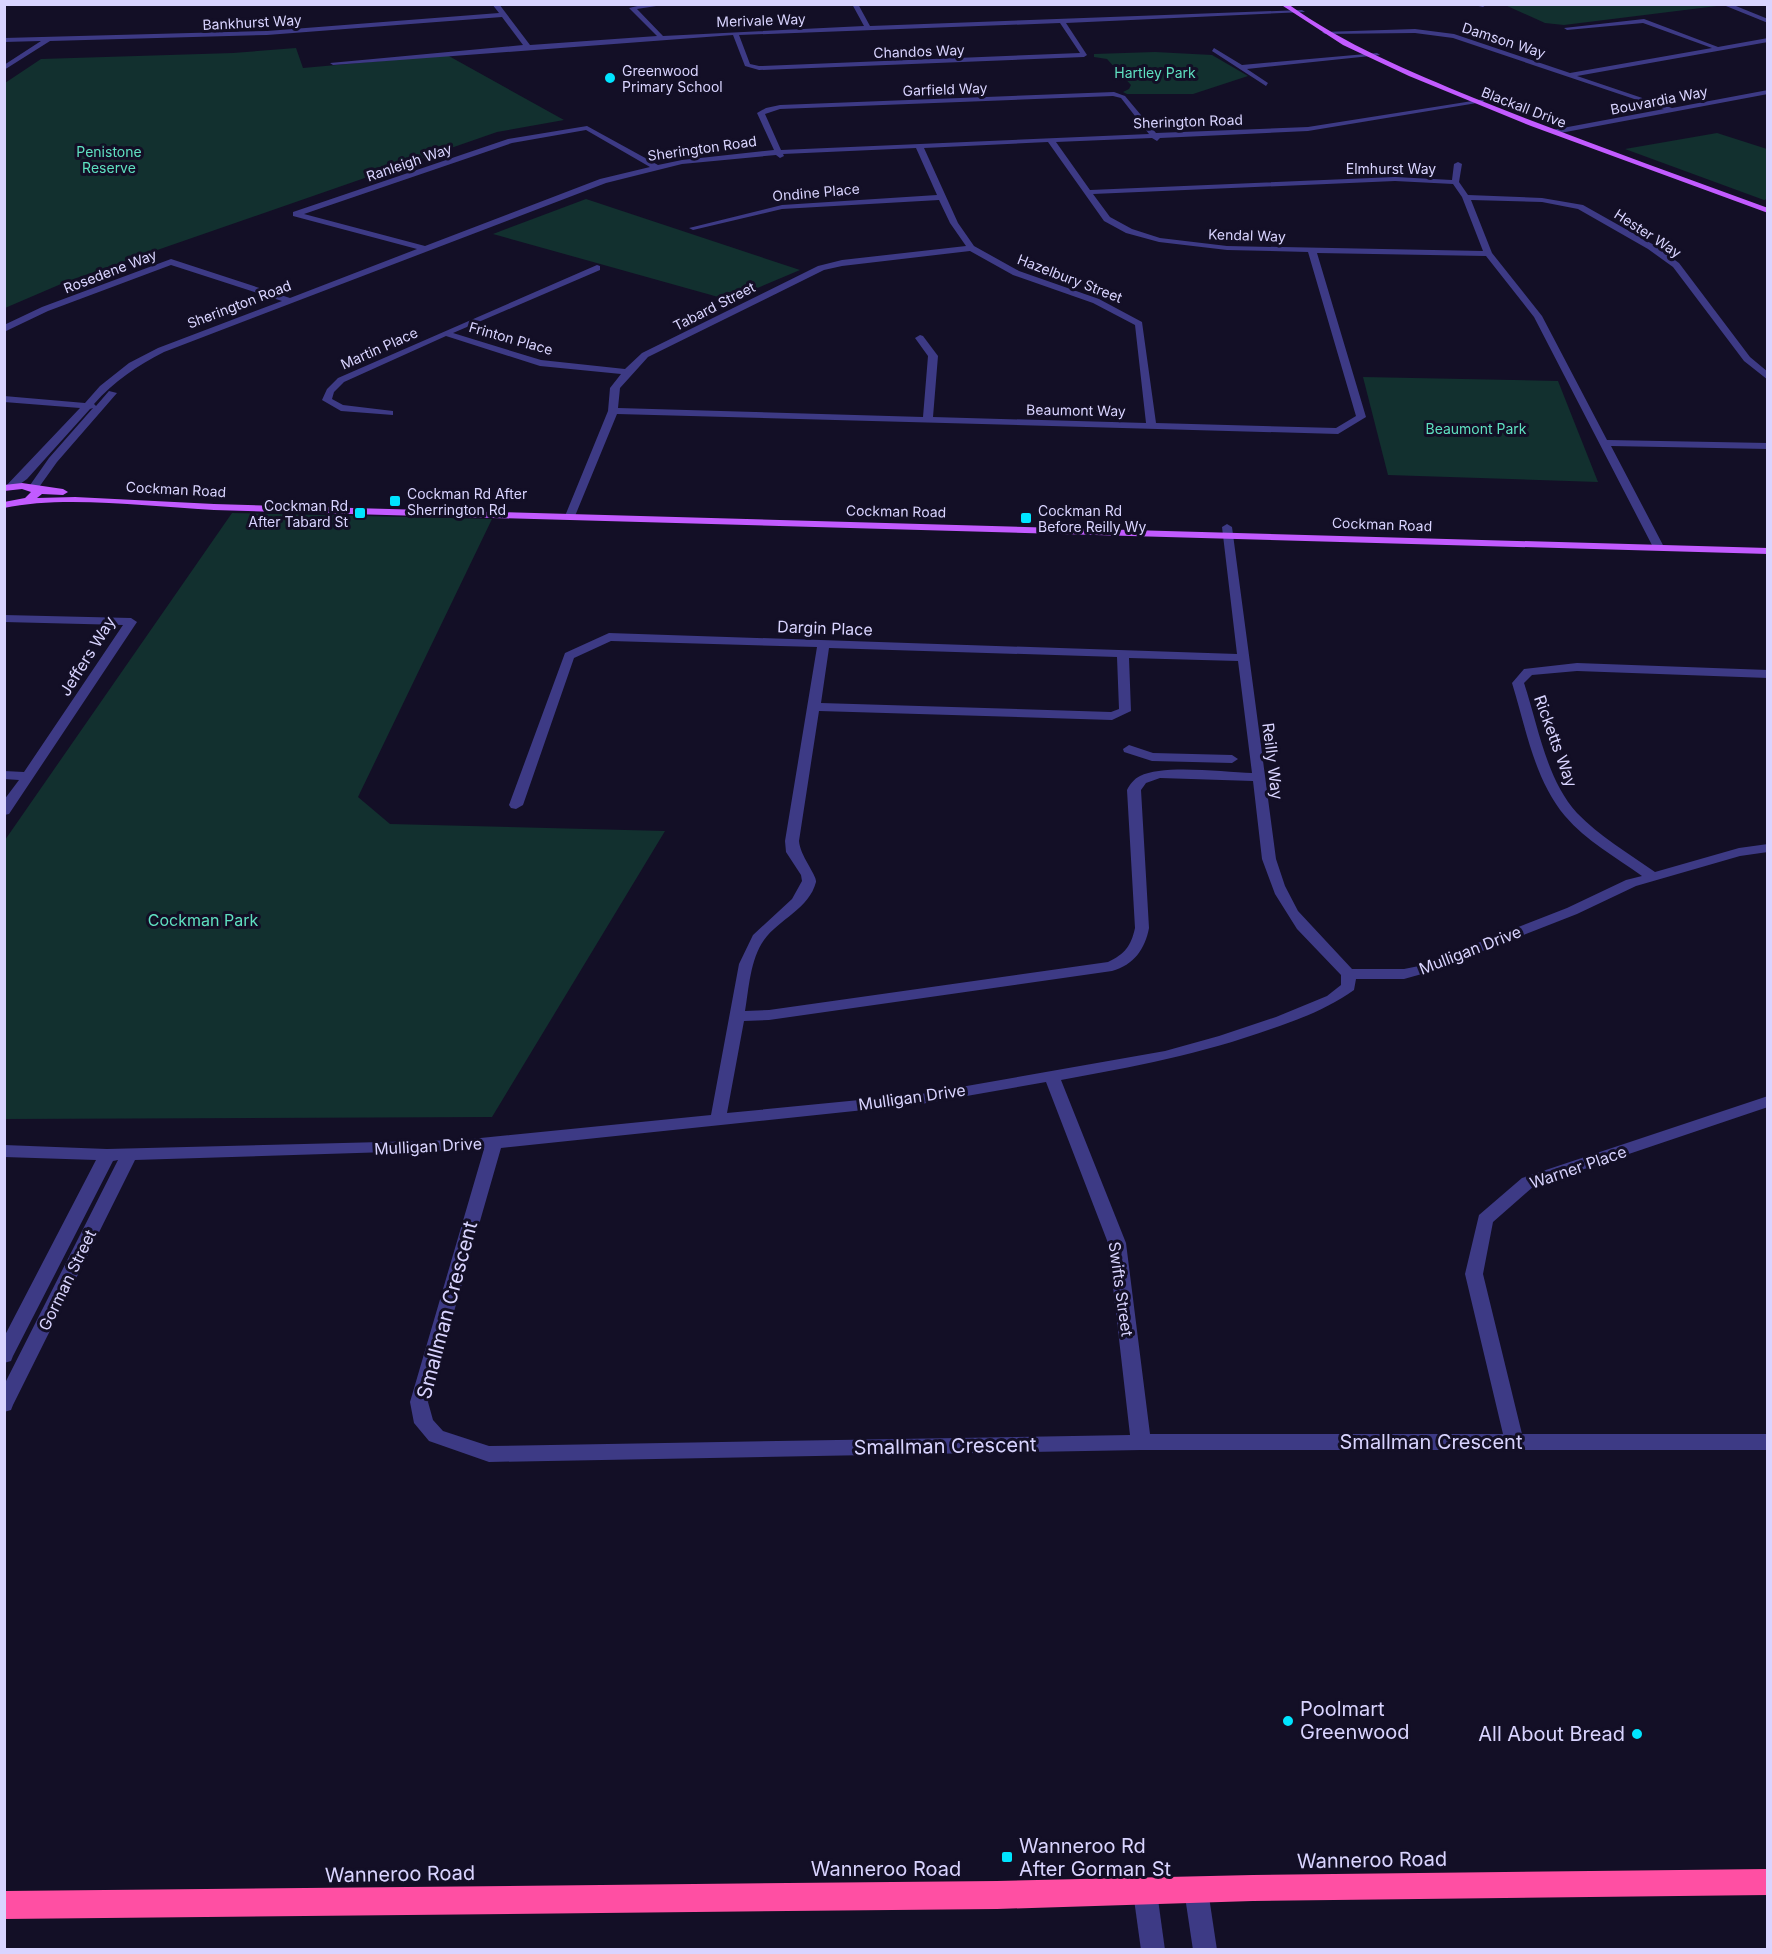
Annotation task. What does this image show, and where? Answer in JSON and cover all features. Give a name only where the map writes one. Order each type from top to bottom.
[{"type":"highway","name":"Wanneroo Road","points":[[4,1905],[1145,1892],[1767,1882]]},
{"type":"main road","name":"Blackall Drive","points":[[1283,4],[1373,56],[1558,132],[1766,208]]},
{"type":"main road","name":"Cockman Road","points":[[7,488],[218,500],[1656,544],[1767,551]]},
{"type":"main road","points":[[23,502],[34,497],[35,489]]},
{"type":"main road","name":"Cockman Road","points":[[4,505],[75,500],[214,507],[571,512]]},
{"type":"main road","name":"Cockman Road","points":[[1656,544],[1767,543]]},
{"type":"street","points":[[17,4],[157,4]]},
{"type":"street","points":[[495,4],[501,15],[528,47]]},
{"type":"street","points":[[660,36],[632,8],[666,4]]},
{"type":"street","points":[[855,4],[868,28]]},
{"type":"street","points":[[1472,4],[1483,5]]},
{"type":"street","points":[[1724,4],[1767,21]]},
{"type":"street","name":"Merivale Way","points":[[333,63],[660,36],[1062,21],[1163,13],[1296,10]]},
{"type":"street","name":"Bankhurst Way","points":[[4,40],[267,33],[501,15]]},
{"type":"street","name":"Chandos Way","points":[[735,33],[747,65],[759,68],[1084,55],[1062,21]]},
{"type":"street","points":[[1567,28],[1644,21],[1717,48]]},
{"type":"street","name":"Damson Way","points":[[1329,32],[1437,32],[1463,38],[1669,109]]},
{"type":"street","points":[[4,68],[48,40]]},
{"type":"street","points":[[1569,75],[1767,40]]},
{"type":"street","points":[[1214,50],[1266,84]]},
{"type":"street","points":[[1242,67],[1373,56]]},
{"type":"street","name":"Bouvardia Way","points":[[1558,132],[1767,92]]},
{"type":"street","name":"Garfield Way","points":[[779,154],[761,113],[780,107],[1114,94],[1123,97],[1156,138]]},
{"type":"street","name":"Sherington Road","points":[[7,488],[23,477],[86,406],[117,376],[147,357],[426,250],[580,193],[657,168],[779,154],[1328,130],[1483,102]]},
{"type":"street","name":"Ranleigh Way","points":[[426,250],[296,214],[511,141],[587,128],[657,168]]},
{"type":"street","name":"Kendal Way","points":[[1052,142],[1107,219],[1129,231],[1159,240],[1206,247],[1488,254]]},
{"type":"street","name":"Hazelbury Street","points":[[920,147],[954,223],[971,248],[1016,273],[1096,301],[1139,324],[1151,425]]},
{"type":"street","points":[[1455,182],[1458,164]]},
{"type":"street","name":"Elmhurst Way","points":[[1087,192],[1284,187],[1395,179],[1455,182],[1466,197],[1488,254],[1538,316],[1656,544]]},
{"type":"street","name":"Ondine Place","points":[[693,228],[782,207],[943,197]]},
{"type":"street","name":"Hester Way","points":[[1466,197],[1542,200],[1580,207],[1651,248],[1676,265],[1747,359],[1767,377]]},
{"type":"street","name":"Tabard Street","points":[[571,512],[613,411],[615,388],[627,372],[645,355],[821,268],[842,263],[971,248]]},
{"type":"street","name":"Beaumont Way","points":[[613,411],[1338,431],[1361,417],[1312,251]]},
{"type":"street","name":"Rosedene Way","points":[[4,328],[45,309],[171,262],[291,301]]},
{"type":"street","name":"Frinton Place","points":[[446,333],[597,268]]},
{"type":"street","name":"Sherington Road","points":[[35,489],[53,460],[123,382],[152,362],[291,301]]},
{"type":"street","name":"Frinton Place","points":[[446,333],[540,363],[627,372]]},
{"type":"street","name":"Martin Place","points":[[390,413],[341,408],[327,400],[330,392],[341,380],[446,333]]},
{"type":"street","points":[[920,338],[933,356],[928,420]]},
{"type":"street","points":[[4,399],[100,406]]},
{"type":"street","points":[[1604,443],[1767,446]]},
{"type":"street","name":"Reilly Way","points":[[1228,530],[1269,859],[1278,889],[1301,925],[1333,954],[1348,974]]},
{"type":"street","name":"Jeffers Way","points":[[4,618],[130,622],[4,811]]},
{"type":"street","name":"Dargin Place","points":[[516,805],[568,656],[609,637],[1243,658]]},
{"type":"street","points":[[718,1119],[746,964],[758,938],[798,901],[809,881],[808,874],[799,864],[793,852],[792,841],[824,644]]},
{"type":"street","points":[[813,707],[1112,716],[1125,711],[1123,654]]},
{"type":"street","name":"Ricketts Way","points":[[1653,877],[1589,830],[1564,806],[1550,779],[1518,683],[1528,672],[1577,667],[1767,674]]},
{"type":"street","points":[[1129,749],[1152,757],[1232,759]]},
{"type":"street","points":[[737,1016],[770,1015],[1112,966],[1128,959],[1139,946],[1142,928],[1134,790],[1137,783],[1147,777],[1160,774],[1258,777]]},
{"type":"street","points":[[4,775],[29,776]]},
{"type":"street","name":"Mulligan Drive","points":[[4,1151],[106,1155],[461,1146],[921,1099],[1165,1056],[1225,1040],[1332,999],[1349,987],[1348,974],[1404,974],[1424,969],[1572,910],[1631,883],[1739,852],[1767,848]]},
{"type":"street","name":"Swifts Street","points":[[1051,1075],[1117,1243],[1141,1442]]},
{"type":"street","name":"Warner Place","points":[[1514,1442],[1474,1274],[1485,1219],[1528,1182],[1765,1105]]},
{"type":"street","name":"Smallman Crescent","points":[[494,1143],[419,1402],[424,1423],[436,1436],[489,1454],[1141,1442],[1767,1442]]},
{"type":"street","name":"Gorman Street","points":[[4,1405],[130,1154]]},
{"type":"street","name":"Gorman Street","points":[[4,1356],[106,1155]]},
{"type":"street","points":[[1196,1890],[1205,1950]]},
{"type":"street","points":[[1145,1892],[1153,1950]]},
{"type":"green space","points":[[1505,5],[1717,6],[1564,25],[1545,23]]},
{"type":"green space","name":"Penistone Reserve","points":[[296,48],[303,68],[447,55],[564,120],[497,132],[68,281],[5,308],[5,83],[41,59],[233,53]]},
{"type":"green space","name":"Hartley Park","points":[[1155,52],[1212,55],[1248,76],[1193,94],[1127,94],[1123,92],[1131,85],[1107,59],[1094,57],[1094,54]]},
{"type":"green space","points":[[1717,133],[1767,149],[1767,199],[1764,200],[1625,149]]},
{"type":"green space","points":[[586,199],[800,270],[729,300],[493,234]]},
{"type":"green space","name":"Beaumont Park","points":[[1363,377],[1558,381],[1598,482],[1388,475]]},
{"type":"green space","name":"Cockman Park","points":[[232,513],[492,519],[358,797],[390,824],[665,831],[492,1117],[5,1119],[5,840]]},
{"type":"place","name":"Greenwood Primary School","points":[[610,78]]},
{"type":"place","name":"Cockman Rd After Sherrington Rd","points":[[395,501]]},
{"type":"place","name":"Cockman Rd After Tabard St","points":[[360,513]]},
{"type":"place","name":"Cockman Rd Before Reilly Wy","points":[[1026,518]]},
{"type":"place","name":"Poolmart Greenwood","points":[[1288,1721]]},
{"type":"place","name":"All About Bread","points":[[1637,1734]]},
{"type":"place","name":"Wanneroo Rd After Gorman St","points":[[1007,1857]]}]
